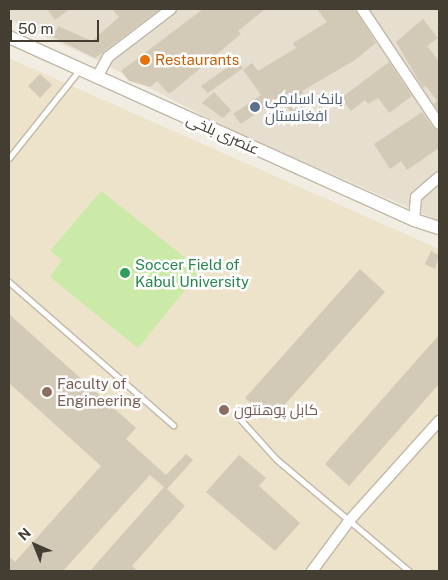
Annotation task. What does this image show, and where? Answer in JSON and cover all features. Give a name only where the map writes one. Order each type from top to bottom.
[{"type":"street","points":[[97,77],[108,57],[171,9]]},
{"type":"street","points":[[362,9],[439,124]]},
{"type":"street","name":"عنصری بلخی","points":[[9,37],[414,220],[439,228]]},
{"type":"street","points":[[414,220],[416,197],[439,177]]},
{"type":"street","points":[[312,571],[349,521],[439,421]]},
{"type":"lane","points":[[9,158],[80,69]]},
{"type":"lane","points":[[9,282],[174,425]]},
{"type":"lane","points":[[240,419],[276,460],[409,571]]},
{"type":"shaded area","points":[[9,9],[439,9],[439,221],[224,127],[95,59],[9,20]]},
{"type":"shaded area","name":"کابل پوهنتون","points":[[9,58],[439,249],[439,571],[9,571]]},
{"type":"green space","name":"Soccer Field of Kabul University","points":[[101,191],[201,270],[138,348],[50,277],[62,260],[50,251]]},
{"type":"building","points":[[47,9],[70,9],[55,20]]},
{"type":"building","points":[[112,9],[160,9],[95,58],[53,37],[58,26],[92,41],[119,17]]},
{"type":"building","points":[[203,9],[265,9],[238,31],[241,34],[172,92],[168,93],[157,81],[150,87],[129,81],[121,71]]},
{"type":"building","points":[[317,9],[355,9],[376,43],[355,60],[302,91],[312,107],[294,118],[280,96],[241,124],[233,114],[261,95],[243,70],[252,63],[258,71],[296,48],[293,43],[327,22]]},
{"type":"building","points":[[423,19],[438,38],[427,46],[439,61],[439,112],[434,104],[437,101],[426,86],[423,88],[396,42]]},
{"type":"building","points":[[238,60],[243,68],[208,93],[201,86]]},
{"type":"building","points":[[389,62],[412,96],[389,113],[378,98],[368,104],[365,100],[351,111],[341,98]]},
{"type":"building","points":[[40,74],[52,85],[40,98],[28,86]]},
{"type":"building","points":[[214,92],[231,110],[223,118],[202,103]]},
{"type":"building","points":[[422,112],[433,128],[439,131],[439,148],[407,170],[401,161],[390,169],[374,144]]},
{"type":"building","points":[[431,251],[439,255],[435,269],[425,264]]},
{"type":"building","points":[[360,269],[385,292],[271,420],[245,398]]},
{"type":"building","points":[[9,314],[136,428],[126,439],[166,475],[186,454],[193,460],[167,489],[185,506],[132,566],[138,571],[90,571],[164,487],[150,475],[63,571],[9,571],[9,556],[15,562],[101,466],[9,383]]},
{"type":"building","points":[[439,335],[439,384],[349,486],[325,464]]},
{"type":"building","points":[[239,455],[266,478],[259,486],[300,523],[275,551],[206,492]]},
{"type":"place","name":"Restaurants","points":[[145,60]]},
{"type":"place","name":"بانک اسلامی افغانستان","points":[[255,107]]},
{"type":"place","name":"Soccer Field of Kabul University","points":[[125,273]]},
{"type":"place","name":"Faculty of Engineering","points":[[47,392]]},
{"type":"place","name":"کابل پوهنتون","points":[[224,410]]}]
